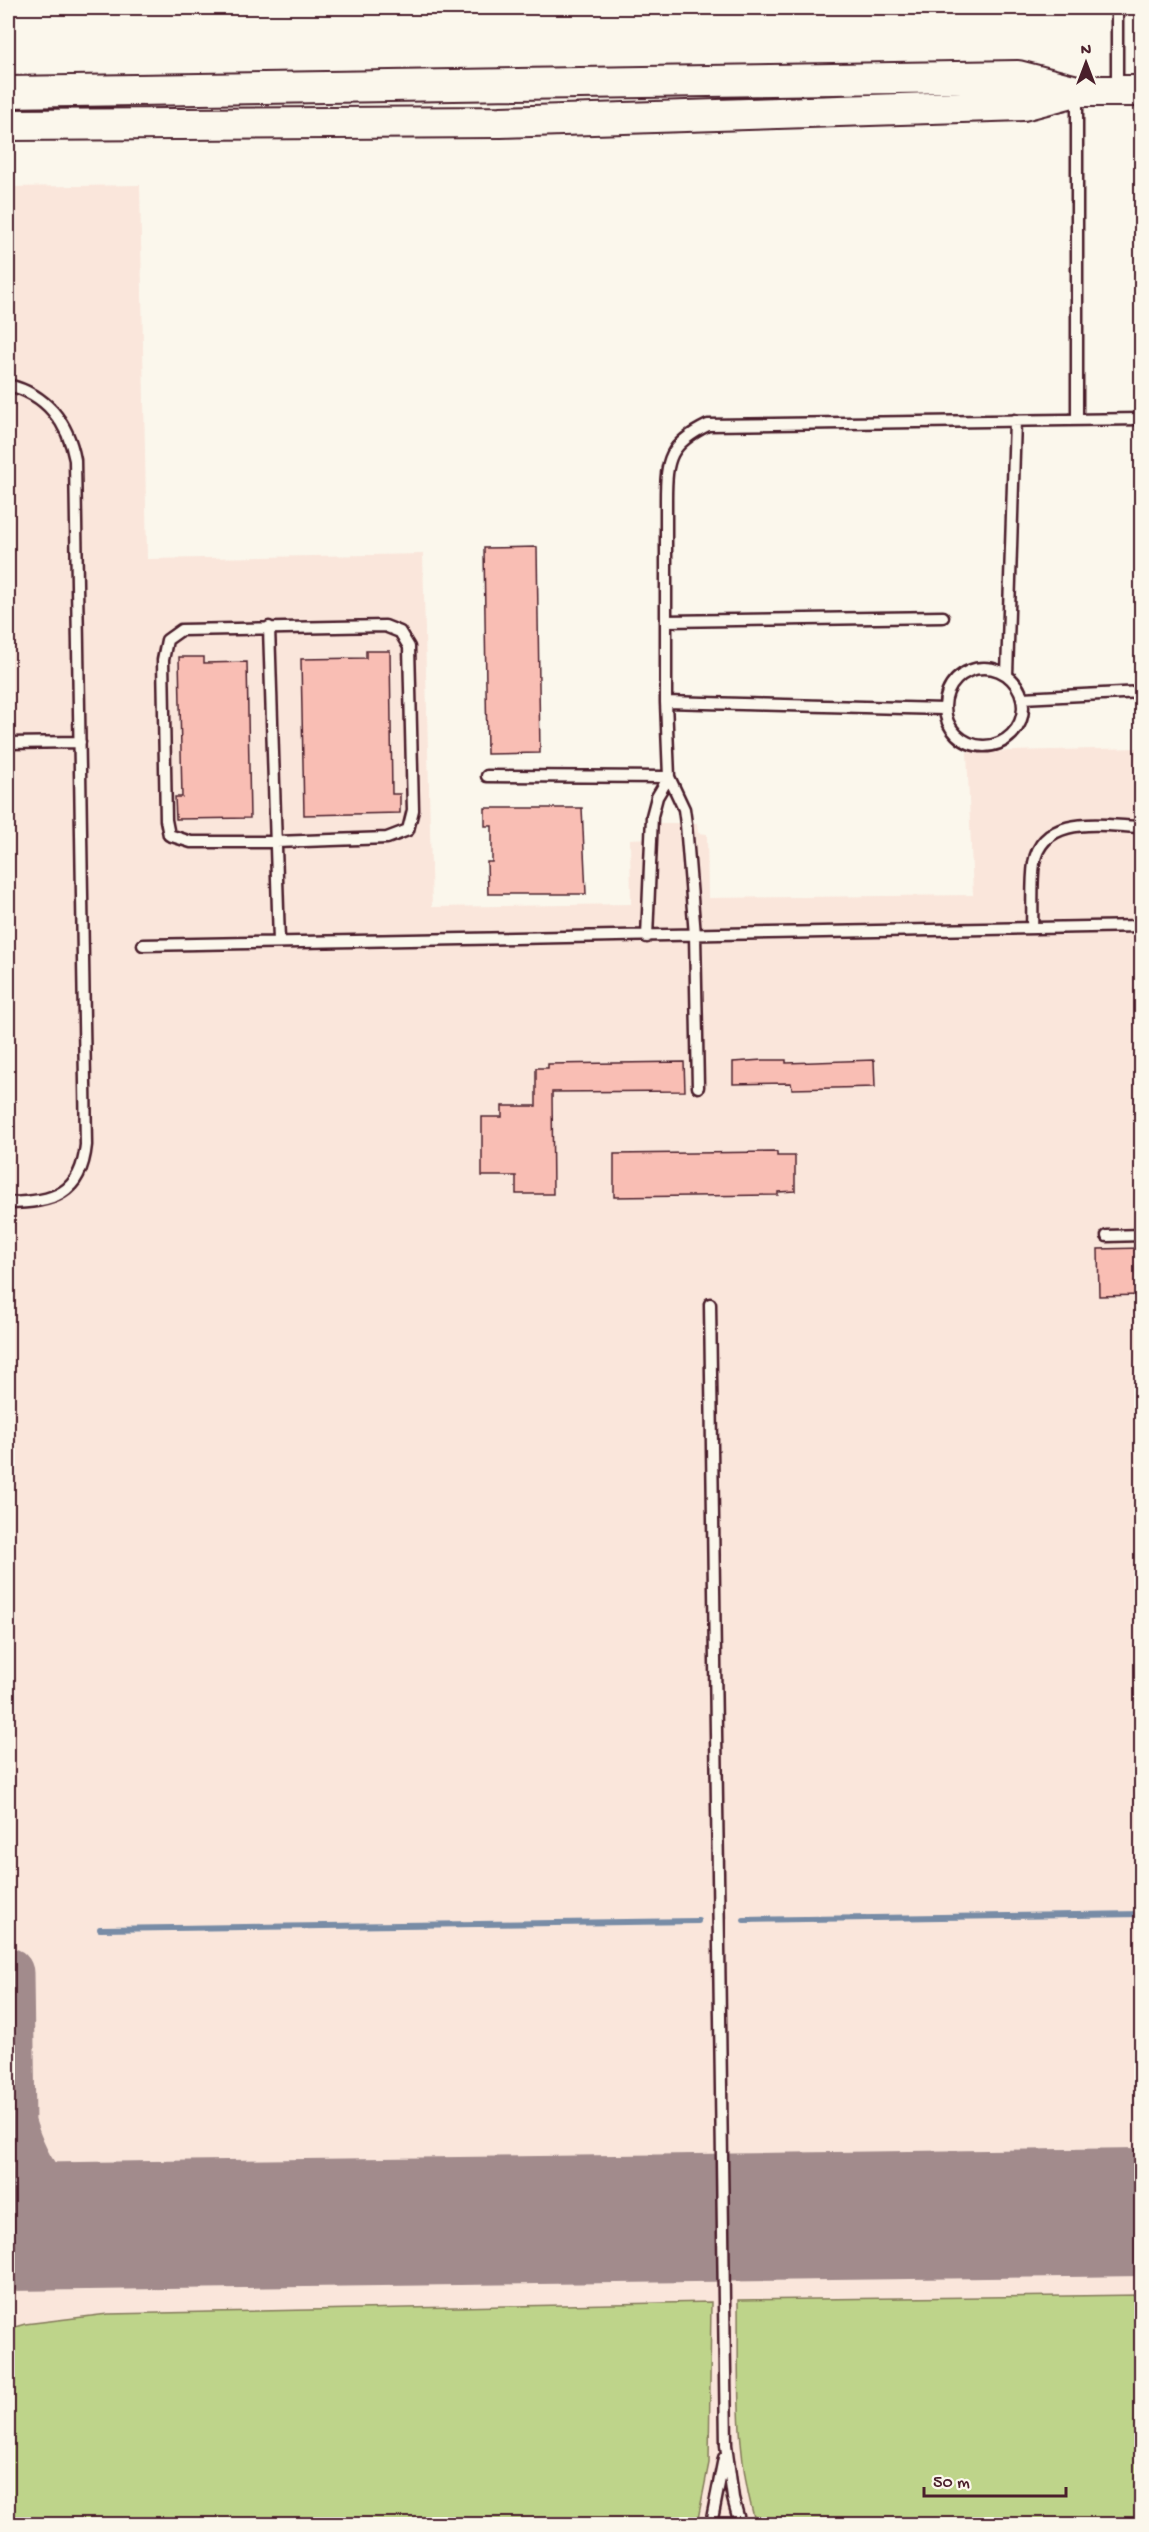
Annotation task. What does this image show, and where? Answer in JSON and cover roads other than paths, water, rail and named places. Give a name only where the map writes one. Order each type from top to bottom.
[{"type":"street","points":[[8,92],[1018,76],[1077,91],[1129,91]]},
{"type":"street","points":[[500,84],[500,122]]},
{"type":"street","points":[[8,125],[500,122],[1023,105],[1077,91]]},
{"type":"lane","points":[[1117,8],[1129,91]]},
{"type":"lane","points":[[1077,91],[1077,419]]},
{"type":"lane","points":[[8,385],[35,395],[50,406],[62,421],[72,442],[75,460],[84,1163],[78,1178],[68,1190],[51,1198],[8,1203]]},
{"type":"lane","points":[[698,1087],[695,935],[686,824],[684,809],[669,777],[666,702],[666,471],[672,452],[688,435],[708,425],[1142,419]]},
{"type":"lane","points":[[1007,675],[1015,420]]},
{"type":"lane","points":[[666,621],[943,617]]},
{"type":"lane","points":[[385,626],[400,632],[409,647],[413,810],[408,830],[387,838],[276,842],[191,842],[169,835],[166,820],[163,660],[167,640],[181,630],[269,627],[385,626]]},
{"type":"lane","points":[[269,627],[279,941]]},
{"type":"lane","points":[[979,668],[994,668],[1007,675],[1018,686],[1023,698],[1023,712],[1014,731],[997,744],[983,746],[968,743],[956,735],[948,724],[944,709],[946,694],[953,681],[965,672],[979,668]]},
{"type":"lane","points":[[1023,698],[1142,692]]},
{"type":"lane","points":[[666,702],[944,709]]},
{"type":"lane","points":[[8,743],[80,742]]},
{"type":"lane","points":[[487,776],[669,777]]},
{"type":"lane","points":[[647,937],[652,816],[657,797],[669,777]]},
{"type":"lane","points":[[1032,928],[1034,863],[1039,846],[1051,833],[1075,825],[1142,827]]},
{"type":"lane","points":[[143,945],[1142,926]]},
{"type":"lane","points":[[1107,1236],[1142,1235]]},
{"type":"lane","points":[[710,1304],[726,2445],[733,2498],[740,2524]]},
{"type":"lane","points":[[711,2524],[726,2445]]},
{"type":"waterway","points":[[744,1920],[1142,1914]]},
{"type":"waterway","points":[[100,1929],[698,1921]]}]
